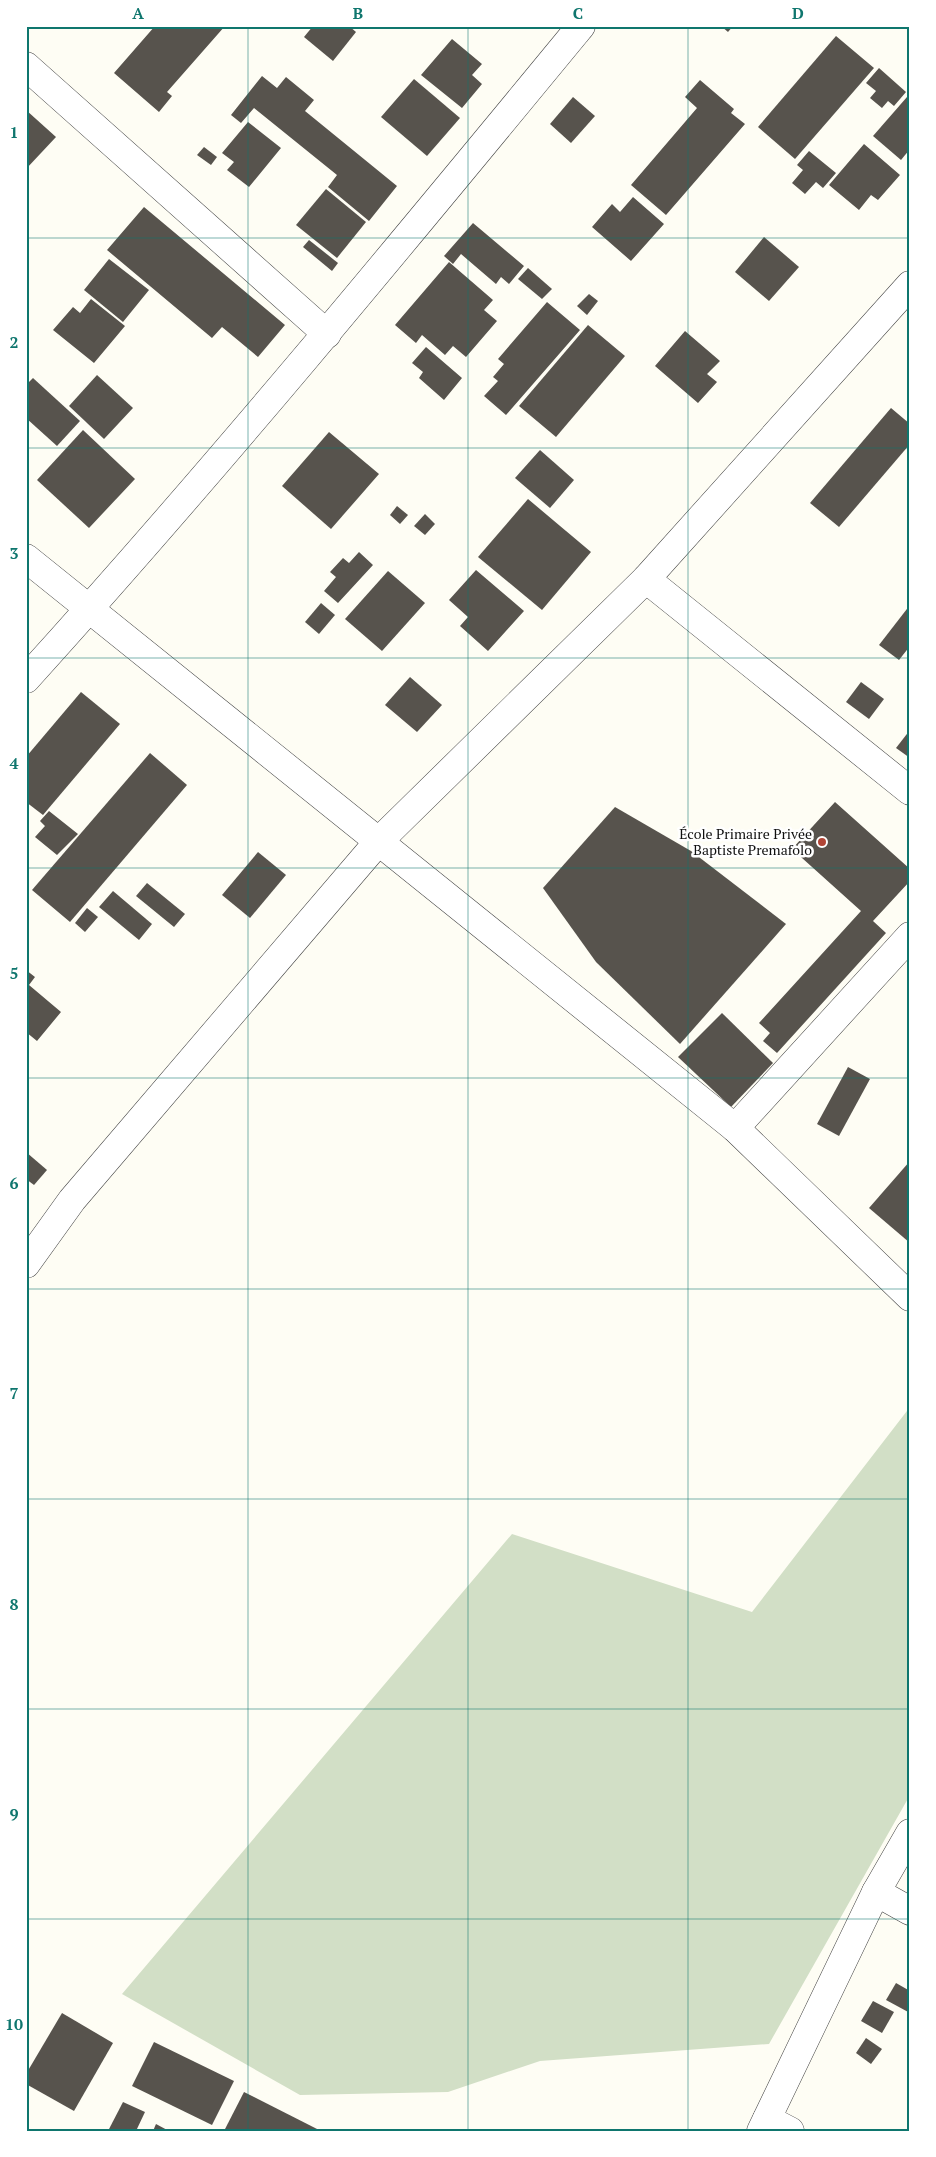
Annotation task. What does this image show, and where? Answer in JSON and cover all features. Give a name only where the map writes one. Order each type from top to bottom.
[{"type":"street","points":[[26,679],[89,610],[327,334],[581,26]]},
{"type":"street","points":[[26,66],[327,334]]},
{"type":"street","points":[[26,1264],[72,1200],[378,842],[646,579],[910,285]]},
{"type":"street","points":[[26,558],[735,1128],[910,1297]]},
{"type":"street","points":[[646,579],[910,791]]},
{"type":"street","points":[[735,1128],[910,936]]},
{"type":"street","points":[[773,2127],[876,1892],[910,1832]]},
{"type":"street","points":[[876,1892],[910,1911]]},
{"type":"green space","points":[[910,1407],[910,1795],[769,2044],[540,2061],[448,2092],[300,2095],[122,1994],[512,1534],[752,1612]]},
{"type":"building","points":[[155,26],[225,26],[167,92],[172,96],[159,112],[114,73]]},
{"type":"building","points":[[313,26],[349,26],[356,32],[333,61],[304,37]]},
{"type":"building","points":[[721,26],[733,26],[728,32]]},
{"type":"building","points":[[836,36],[874,68],[795,159],[758,127]]},
{"type":"building","points":[[452,39],[482,64],[472,75],[482,84],[462,108],[421,75]]},
{"type":"building","points":[[879,68],[906,92],[894,106],[888,101],[882,108],[870,98],[876,91],[866,83]]},
{"type":"building","points":[[262,76],[277,88],[286,77],[314,100],[305,111],[397,186],[369,221],[328,187],[337,175],[254,108],[241,123],[231,115]]},
{"type":"building","points":[[414,79],[460,118],[427,156],[381,117]]},
{"type":"building","points":[[700,80],[734,109],[731,113],[745,124],[666,215],[631,185],[697,108],[685,97]]},
{"type":"building","points":[[573,97],[595,116],[571,143],[550,124]]},
{"type":"building","points":[[907,97],[910,99],[910,149],[901,160],[873,136]]},
{"type":"building","points":[[26,110],[56,137],[26,169]]},
{"type":"building","points":[[248,122],[281,148],[249,187],[227,170],[234,162],[222,153]]},
{"type":"building","points":[[864,144],[900,175],[878,200],[871,195],[859,210],[829,185]]},
{"type":"building","points":[[204,147],[217,157],[211,165],[197,155]]},
{"type":"building","points":[[809,151],[836,173],[823,188],[816,182],[805,194],[792,183],[803,170],[797,165]]},
{"type":"building","points":[[326,189],[366,222],[337,258],[296,225]]},
{"type":"building","points":[[633,197],[664,224],[631,261],[592,227],[612,204],[620,212]]},
{"type":"building","points":[[144,207],[285,325],[258,357],[222,327],[212,338],[107,250]]},
{"type":"building","points":[[473,223],[524,266],[509,284],[501,277],[496,284],[461,254],[453,264],[444,256]]},
{"type":"building","points":[[764,237],[799,267],[769,301],[735,272]]},
{"type":"building","points":[[309,240],[338,263],[332,271],[303,247]]},
{"type":"building","points":[[109,259],[149,290],[123,322],[84,290]]},
{"type":"building","points":[[449,262],[493,300],[484,310],[497,321],[466,357],[453,346],[445,355],[422,335],[416,343],[395,325]]},
{"type":"building","points":[[528,268],[552,289],[542,299],[518,279]]},
{"type":"building","points":[[589,294],[598,301],[587,315],[577,306]]},
{"type":"building","points":[[91,299],[125,326],[94,363],[53,330],[73,307],[80,313]]},
{"type":"building","points":[[547,302],[580,330],[506,415],[484,396],[498,381],[493,377],[504,364],[498,359]]},
{"type":"building","points":[[588,325],[625,356],[556,437],[519,406]]},
{"type":"building","points":[[685,331],[720,361],[707,374],[717,382],[698,403],[655,366]]},
{"type":"building","points":[[426,347],[462,378],[444,400],[419,378],[423,372],[412,363]]},
{"type":"building","points":[[97,375],[133,408],[104,439],[69,406]]},
{"type":"building","points":[[33,378],[80,421],[57,446],[26,418],[26,385]]},
{"type":"building","points":[[891,408],[910,424],[910,444],[839,527],[810,503]]},
{"type":"building","points":[[83,430],[135,479],[89,528],[37,480]]},
{"type":"building","points":[[329,432],[379,474],[331,529],[282,486]]},
{"type":"building","points":[[540,450],[574,480],[550,508],[515,478]]},
{"type":"building","points":[[528,499],[591,552],[542,610],[478,557]]},
{"type":"building","points":[[397,506],[408,515],[400,524],[390,515]]},
{"type":"building","points":[[425,514],[435,524],[425,535],[414,526]]},
{"type":"building","points":[[359,552],[373,565],[338,603],[324,591],[336,577],[330,572],[343,558],[349,563]]},
{"type":"building","points":[[476,570],[524,611],[488,651],[460,626],[468,617],[449,600]]},
{"type":"building","points":[[388,571],[425,603],[382,651],[345,619]]},
{"type":"building","points":[[321,603],[335,615],[319,634],[305,622]]},
{"type":"building","points":[[910,605],[910,646],[899,660],[879,645]]},
{"type":"building","points":[[410,677],[442,705],[417,732],[385,705]]},
{"type":"building","points":[[861,682],[884,699],[869,719],[846,702]]},
{"type":"building","points":[[81,692],[120,724],[43,815],[26,802],[26,757]]},
{"type":"building","points":[[910,730],[910,758],[896,748]]},
{"type":"building","points":[[150,753],[187,785],[70,922],[32,890]]},
{"type":"building","points":[[835,802],[910,869],[910,881],[873,921],[886,933],[777,1053],[763,1041],[770,1033],[759,1023],[861,911],[792,849]]},
{"type":"building","points":[[615,807],[691,851],[786,924],[680,1044],[596,962],[543,888]]},
{"type":"building","points":[[49,811],[78,834],[57,855],[35,837],[45,826],[40,821]]},
{"type":"building","points":[[258,852],[286,875],[250,918],[222,895]]},
{"type":"building","points":[[147,883],[185,914],[174,927],[136,896]]},
{"type":"building","points":[[113,891],[152,924],[139,940],[99,907]]},
{"type":"building","points":[[87,908],[98,917],[85,932],[75,923]]},
{"type":"building","points":[[26,970],[35,977],[29,985],[61,1012],[37,1041],[26,1032]]},
{"type":"building","points":[[722,1013],[773,1063],[731,1107],[678,1057]]},
{"type":"building","points":[[848,1067],[870,1079],[839,1136],[817,1124]]},
{"type":"building","points":[[26,1152],[47,1170],[34,1185],[26,1179]]},
{"type":"building","points":[[910,1161],[910,1243],[869,1208]]},
{"type":"building","points":[[896,1983],[910,1991],[910,2013],[886,2000]]},
{"type":"building","points":[[873,2001],[894,2012],[882,2033],[861,2021]]},
{"type":"building","points":[[62,2013],[113,2043],[74,2111],[26,2084],[26,2074]]},
{"type":"building","points":[[866,2038],[882,2049],[871,2064],[856,2053]]},
{"type":"building","points":[[154,2042],[234,2081],[212,2125],[132,2086]]},
{"type":"building","points":[[244,2092],[321,2131],[224,2131]]},
{"type":"building","points":[[123,2102],[145,2112],[136,2131],[108,2131]]},
{"type":"building","points":[[156,2124],[169,2131],[153,2131]]},
{"type":"place","name":"École Primaire Privée Baptiste Premafolo","points":[[822,842]]}]
